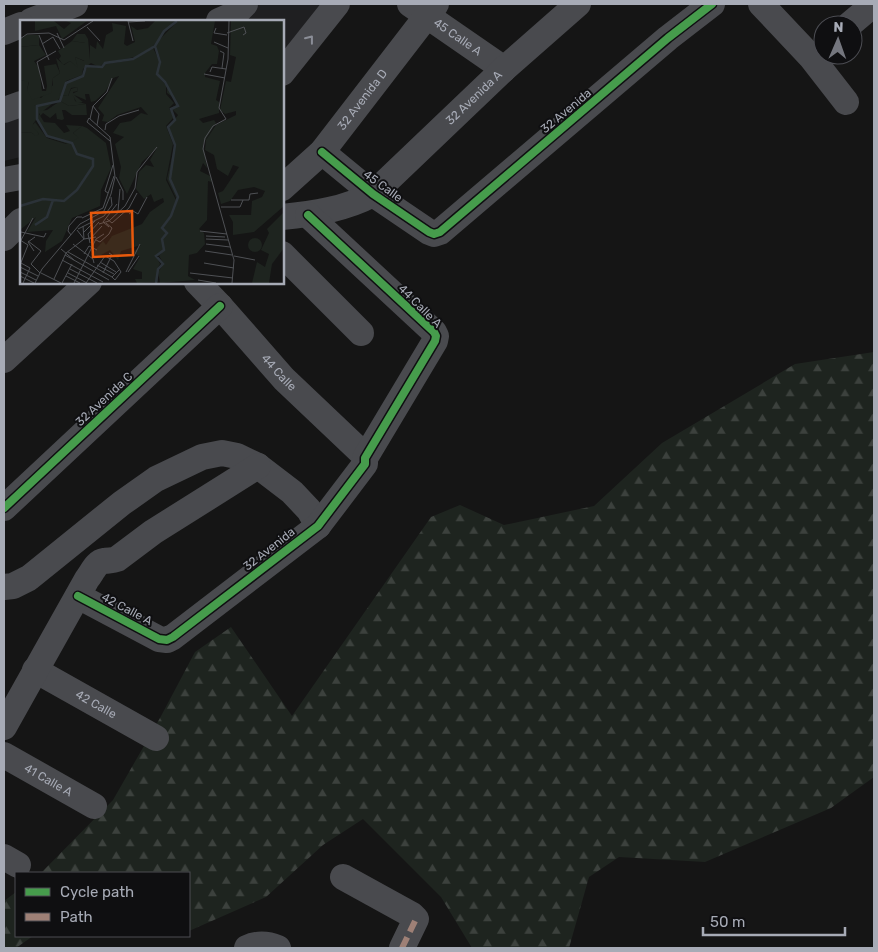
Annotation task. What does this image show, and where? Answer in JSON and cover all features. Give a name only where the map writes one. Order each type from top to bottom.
[{"type":"street","points":[[34,20],[75,4]]},
{"type":"street","points":[[221,20],[235,14],[245,4]]},
{"type":"street","points":[[284,71],[337,4]]},
{"type":"street","name":"32 Avenida A","points":[[284,217],[308,215],[358,203],[373,194],[504,69],[578,4]]},
{"type":"street","name":"32 Avenida","points":[[434,234],[440,232],[668,38],[712,4]]},
{"type":"street","points":[[761,4],[813,49]]},
{"type":"street","points":[[861,15],[874,4]]},
{"type":"street","name":"45 Calle A","points":[[424,8],[504,69]]},
{"type":"street","name":"32 Avenida D","points":[[284,186],[322,152],[424,8]]},
{"type":"street","points":[[4,32],[20,25]]},
{"type":"street","points":[[825,65],[846,102]]},
{"type":"street","points":[[4,110],[20,104]]},
{"type":"street","name":"45 Calle","points":[[322,152],[373,194],[434,234]]},
{"type":"street","points":[[4,180],[20,177]]},
{"type":"street","name":"44 Calle A","points":[[308,215],[434,332],[436,336],[435,342],[365,458]]},
{"type":"street","points":[[4,238],[20,222]]},
{"type":"street","points":[[284,256],[360,333]]},
{"type":"street","points":[[4,360],[87,284]]},
{"type":"street","name":"44 Calle","points":[[199,284],[284,379],[365,458]]},
{"type":"street","name":"32 Avenida C","points":[[4,508],[220,306]]},
{"type":"street","points":[[4,587],[12,586],[29,578],[80,536],[156,479],[202,457],[222,453],[237,456],[258,466],[292,492],[309,510],[318,526]]},
{"type":"street","name":"32 Avenida","points":[[167,640],[318,526],[365,464],[365,458]]},
{"type":"street","points":[[4,727],[87,579],[98,564],[103,561],[117,559],[153,532],[258,466]]},
{"type":"street","points":[[80,536],[103,561]]},
{"type":"street","name":"42 Calle A","points":[[78,596],[159,639],[167,640]]},
{"type":"street","name":"42 Calle","points":[[35,670],[156,738]]},
{"type":"street","name":"41 Calle A","points":[[4,755],[94,806]]},
{"type":"street","points":[[343,877],[416,919],[402,948]]},
{"type":"shaded area","points":[[258,4],[322,4],[284,50],[284,20],[240,20]]},
{"type":"shaded area","points":[[20,117],[20,157],[4,161],[4,123]]},
{"type":"green space","points":[[874,352],[874,777],[831,808],[705,862],[619,857],[589,877],[569,948],[472,948],[441,897],[363,819],[323,845],[266,897],[190,931],[190,872],[42,872],[113,800],[195,652],[231,627],[292,716],[431,517],[460,505],[504,525],[594,506],[662,443],[795,364]]},
{"type":"green space","points":[[15,893],[15,937],[32,937],[16,948],[4,948],[4,901]]},
{"type":"marked path","points":[[402,948],[416,919]]},
{"type":"cycle path","points":[[322,152],[373,194],[429,232],[434,234],[440,232],[668,38],[712,4]]},
{"type":"cycle path","points":[[78,596],[159,639],[167,640],[318,526],[365,464],[365,458],[435,341],[436,336],[434,332],[308,215]]},
{"type":"cycle path","points":[[4,508],[220,306]]}]
